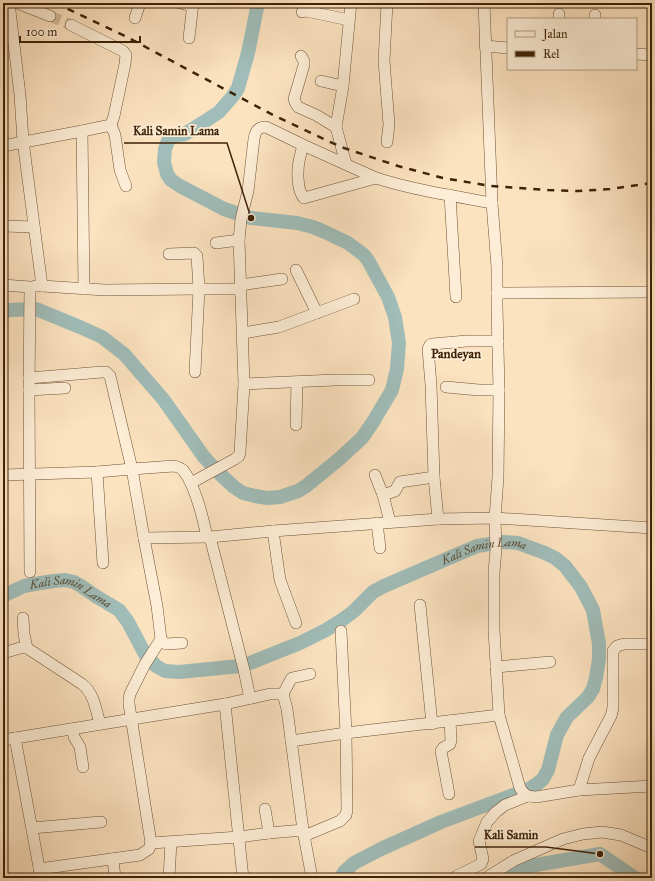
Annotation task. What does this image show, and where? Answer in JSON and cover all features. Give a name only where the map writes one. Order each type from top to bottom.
[{"type":"street","points":[[8,3],[20,95],[23,141],[42,286]]},
{"type":"street","points":[[17,3],[50,16]]},
{"type":"street","points":[[135,18],[140,3]]},
{"type":"street","points":[[180,3],[193,4],[189,38]]},
{"type":"street","points":[[346,164],[336,127],[343,86],[351,3]]},
{"type":"street","points":[[387,3],[384,61],[389,124],[387,142]]},
{"type":"street","points":[[484,3],[492,203],[497,266],[499,390],[498,477],[495,518],[496,545],[494,572],[494,630],[496,667],[499,715],[520,788],[523,793],[528,796]]},
{"type":"street","points":[[302,12],[306,10],[349,20]]},
{"type":"street","points":[[71,25],[123,51],[126,55],[111,125],[115,135],[120,170],[126,186]]},
{"type":"street","points":[[485,46],[507,48]]},
{"type":"street","points":[[637,54],[652,55]]},
{"type":"street","points":[[301,56],[304,61],[304,65],[294,99],[296,104],[300,108],[316,115],[336,127]]},
{"type":"street","points":[[321,81],[343,86]]},
{"type":"street","points":[[3,146],[23,141],[82,132],[111,125]]},
{"type":"street","points":[[191,483],[237,458],[240,452],[244,384],[239,240],[242,216],[248,191],[255,132],[257,130],[262,127],[266,127],[302,146],[376,178],[400,185],[492,203]]},
{"type":"street","points":[[82,132],[84,289]]},
{"type":"street","points":[[302,146],[298,175],[301,195],[304,198],[376,178]]},
{"type":"street","points":[[450,195],[456,298]]},
{"type":"street","points":[[3,226],[34,227]]},
{"type":"street","points":[[216,242],[239,240]]},
{"type":"street","points":[[169,254],[194,253],[198,260],[199,289],[195,372]]},
{"type":"street","points":[[296,270],[317,313]]},
{"type":"street","points":[[3,285],[105,290],[199,289],[240,287],[282,279]]},
{"type":"street","points":[[30,287],[30,572]]},
{"type":"street","points":[[497,293],[652,292]]},
{"type":"street","points":[[243,333],[273,329],[354,299]]},
{"type":"street","points":[[438,519],[434,477],[431,385],[428,349],[432,344],[466,341],[498,341]]},
{"type":"street","points":[[29,378],[102,372],[108,373],[110,376],[132,469],[157,606],[161,639],[166,644],[182,643]]},
{"type":"street","points":[[244,384],[369,380]]},
{"type":"street","points":[[296,425],[297,382]]},
{"type":"street","points":[[446,387],[499,390]]},
{"type":"street","points":[[29,390],[65,388]]},
{"type":"street","points":[[3,475],[97,472],[177,467],[183,470],[191,483],[201,511],[243,665],[250,698]]},
{"type":"street","points":[[97,472],[103,563]]},
{"type":"street","points":[[375,475],[383,495],[390,522]]},
{"type":"street","points":[[383,495],[395,491],[400,482],[434,477]]},
{"type":"street","points":[[144,538],[208,537],[438,519],[495,518],[652,528]]},
{"type":"street","points":[[377,523],[380,548]]},
{"type":"street","points":[[273,531],[280,580],[296,623]]},
{"type":"street","points":[[420,605],[432,724]]},
{"type":"street","points":[[23,618],[27,648]]},
{"type":"street","points":[[151,843],[239,837],[269,833],[304,833],[340,821],[346,815],[346,734],[341,631]]},
{"type":"street","points":[[15,738],[40,874],[140,855],[146,852],[151,843],[129,704],[130,694],[145,664],[161,639]]},
{"type":"street","points":[[579,790],[589,758],[614,708],[613,651],[617,646],[624,644],[652,644]]},
{"type":"street","points":[[3,653],[20,648],[27,648],[86,687],[89,690],[93,700],[100,724]]},
{"type":"street","points":[[496,667],[550,662]]},
{"type":"street","points":[[310,674],[292,678],[283,694],[287,709],[307,857],[312,878]]},
{"type":"street","points":[[3,740],[225,704],[250,698],[283,694]]},
{"type":"street","points":[[225,704],[244,878]]},
{"type":"street","points":[[291,742],[499,715]]},
{"type":"street","points":[[449,794],[442,751],[443,748],[450,744],[450,721]]},
{"type":"street","points":[[73,729],[74,737],[80,747],[83,767]]},
{"type":"street","points":[[453,878],[481,864],[483,859],[479,841],[487,822],[505,805],[528,796],[579,790],[652,786]]},
{"type":"street","points":[[265,809],[269,833]]},
{"type":"street","points":[[32,828],[100,822]]},
{"type":"street","points":[[481,864],[488,877],[513,861],[563,839],[583,834],[602,832],[621,835],[652,848]]},
{"type":"street","points":[[169,878],[171,842]]},
{"type":"street","points":[[113,859],[114,878]]},
{"type":"waterway","name":"Kali Samin Lama","points":[[3,311],[36,309],[102,337],[124,354],[163,399],[204,457],[221,475],[243,493],[267,498],[280,497],[298,491],[338,460],[362,438],[392,390],[397,369],[399,343],[395,317],[388,297],[364,255],[348,243],[313,227],[297,223],[251,218],[224,209],[171,180],[167,174],[164,162],[165,149],[168,141],[173,136],[185,134],[219,112],[238,88],[248,53],[258,3]]},
{"type":"waterway","name":"Kali Samin Lama","points":[[3,596],[24,586],[65,580],[74,582],[119,610],[128,622],[146,656],[156,666],[165,671],[179,672],[240,666],[300,643],[342,620],[354,611],[373,592],[477,546],[503,542],[518,543],[545,553],[555,558],[565,566],[581,587],[593,610],[599,644],[599,659],[593,689],[588,697],[567,717],[557,735],[548,770],[543,779],[529,789],[441,822],[381,849],[354,863],[344,872],[341,878]]},
{"type":"waterway","points":[[502,878],[518,868],[600,854],[635,878]]},
{"type":"tunnel","points":[[50,16],[71,25]]},
{"type":"railway","points":[[55,3],[125,36],[273,115],[341,147],[398,166],[443,178],[491,186],[548,190],[579,191],[610,189],[652,183]]},
{"type":"place","name":"Kali Samin Lama","points":[[251,218]]},
{"type":"place","name":"Kali Samin","points":[[600,854]]},
{"type":"district","name":"Pandeyan","points":[[456,354]]}]
